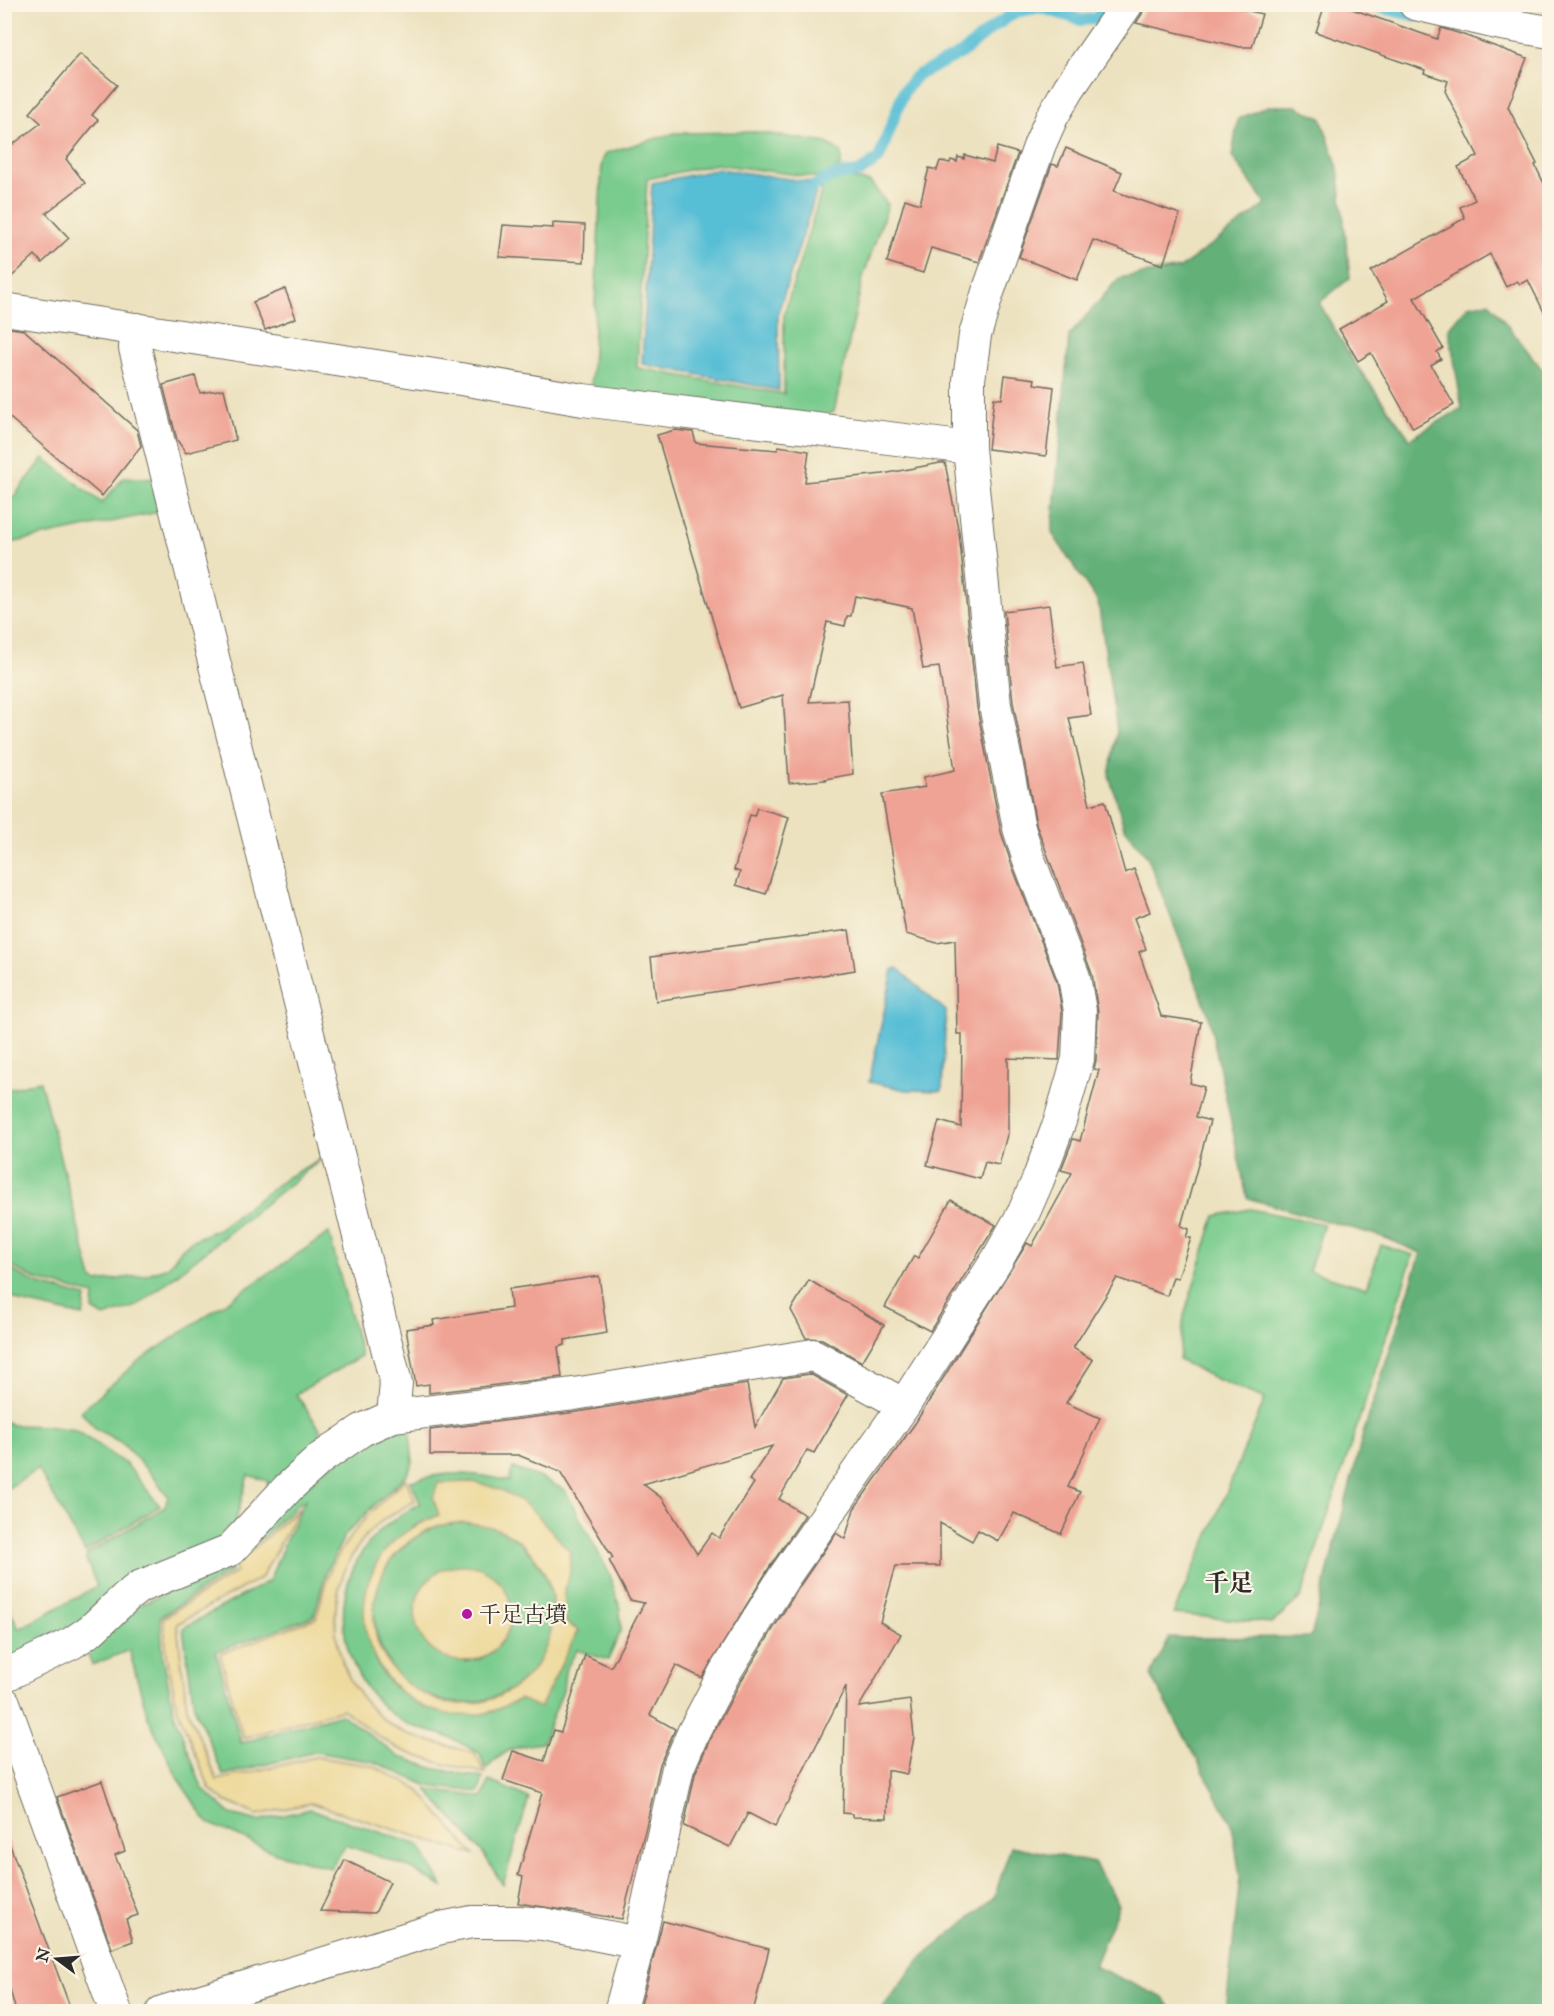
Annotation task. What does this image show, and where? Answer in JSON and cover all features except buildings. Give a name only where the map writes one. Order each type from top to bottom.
[{"type":"street","points":[[620,2012],[639,1943],[678,1768],[693,1732],[725,1672],[784,1577],[904,1405],[997,1260],[1024,1212],[1060,1121],[1078,1059],[1080,1011],[1074,977],[1019,828],[995,705],[969,448],[969,380],[975,335],[1029,176],[1052,117],[1069,88],[1127,4]]},
{"type":"street","points":[[1415,4],[1501,24],[1550,32]]},
{"type":"street","points":[[4,309],[583,400],[969,448]]},
{"type":"street","points":[[137,329],[135,348],[396,1383],[393,1416]]},
{"type":"street","points":[[4,1676],[72,1643],[91,1630],[139,1587],[230,1550],[288,1488],[321,1458],[362,1430],[393,1416],[574,1394],[813,1355],[904,1405]]},
{"type":"street","points":[[4,1703],[116,2012]]},
{"type":"street","points":[[162,2012],[441,1928],[472,1922],[543,1924],[639,1943]]},
{"type":"green space","points":[[1268,106],[1296,106],[1321,118],[1338,168],[1350,278],[1319,303],[1354,362],[1410,439],[1462,408],[1449,329],[1468,306],[1489,302],[1549,378],[1549,2011],[1226,2011],[1240,1877],[1232,1824],[1151,1675],[1169,1638],[1311,1637],[1363,1434],[1421,1253],[1383,1237],[1247,1198],[1208,1013],[1148,858],[1124,827],[1109,775],[1117,731],[1098,602],[1052,533],[1069,336],[1119,278],[1180,268],[1266,204],[1232,156],[1238,119]]},
{"type":"green space","points":[[757,132],[827,143],[841,152],[841,166],[825,176],[813,177],[716,164],[647,179],[637,368],[784,394],[784,314],[823,185],[831,179],[843,177],[870,182],[888,205],[863,277],[834,412],[816,420],[591,389],[602,162],[606,153],[675,133]]},
{"type":"green space","points":[[44,458],[102,503],[124,477],[155,479],[159,512],[5,544],[4,509]]},
{"type":"green space","points":[[40,1081],[92,1279],[98,1282],[145,1275],[168,1267],[191,1241],[218,1229],[288,1177],[324,1157],[137,1306],[104,1317],[93,1310],[94,1295],[37,1280],[5,1263],[5,1090]]},
{"type":"green space","points":[[1250,1209],[1324,1224],[1309,1271],[1367,1288],[1381,1245],[1413,1255],[1301,1597],[1272,1623],[1173,1614],[1208,1537],[1265,1399],[1214,1378],[1179,1360],[1184,1316],[1215,1216]]},
{"type":"green space","points":[[329,1233],[361,1356],[296,1394],[320,1429],[320,1442],[264,1495],[268,1481],[248,1475],[235,1524],[213,1546],[65,1636],[5,1660],[4,1597],[19,1629],[97,1586],[86,1560],[87,1554],[165,1507],[168,1496],[152,1475],[122,1443],[96,1429],[81,1411],[137,1362]]},
{"type":"green space","points":[[4,1266],[37,1284],[86,1297],[83,1316],[21,1302],[5,1293]]},
{"type":"green space","points":[[5,1421],[12,1425],[76,1430],[127,1465],[160,1506],[85,1552],[38,1469],[5,1490]]},
{"type":"green space","points":[[409,1425],[413,1462],[406,1476],[345,1535],[326,1572],[314,1616],[216,1652],[241,1743],[341,1714],[398,1756],[432,1768],[483,1778],[479,1792],[428,1786],[375,1762],[315,1752],[223,1775],[194,1706],[183,1628],[269,1581],[305,1500],[232,1565],[231,1571],[160,1617],[163,1657],[174,1713],[202,1788],[231,1814],[258,1821],[310,1809],[419,1845],[443,1887],[406,1866],[346,1845],[330,1868],[276,1853],[208,1823],[178,1779],[148,1717],[129,1650],[92,1665],[86,1649],[134,1607],[200,1577],[324,1469],[363,1445]]},
{"type":"green space","points":[[513,1468],[565,1490],[610,1575],[620,1609],[621,1630],[608,1660],[577,1650],[565,1671],[563,1691],[542,1743],[511,1750],[486,1769],[479,1753],[446,1736],[401,1721],[375,1698],[359,1676],[349,1651],[344,1626],[345,1599],[351,1574],[363,1550],[386,1525],[420,1503],[411,1481],[460,1474],[509,1481]],"holes":[[[433,1498],[570,1552],[570,1572],[564,1593],[566,1623],[578,1630],[520,1699],[492,1712],[433,1710],[413,1701],[395,1688],[383,1674],[374,1658],[365,1597],[412,1527],[439,1515]]]},
{"type":"green space","points":[[464,1522],[496,1528],[511,1536],[528,1551],[542,1570],[550,1591],[553,1613],[550,1635],[543,1655],[531,1673],[513,1688],[492,1698],[463,1703],[441,1701],[427,1695],[408,1685],[398,1675],[389,1663],[380,1643],[375,1623],[375,1604],[378,1585],[386,1568],[398,1552],[433,1528]],"holes":[[[438,1572],[493,1651],[480,1659],[465,1662],[417,1598],[425,1583]]]},
{"type":"green space","points":[[489,1781],[529,1798],[503,1885],[483,1853],[427,1790],[483,1797]]},
{"type":"green space","points":[[1011,1846],[1094,1863],[1119,1905],[1094,1966],[1164,1998],[1173,2011],[880,2011],[920,1959],[994,1898]]},
{"type":"sand","points":[[406,1479],[415,1501],[388,1517],[369,1532],[349,1561],[340,1586],[336,1612],[337,1638],[343,1663],[354,1687],[371,1708],[392,1726],[421,1739],[474,1753],[485,1773],[404,1751],[380,1737],[343,1709],[243,1738],[220,1654],[316,1618],[327,1578],[344,1546],[372,1511]]},
{"type":"sand","points":[[473,1482],[505,1492],[529,1507],[570,1552],[570,1572],[564,1593],[566,1623],[578,1630],[540,1708],[520,1699],[486,1713],[473,1715],[441,1713],[414,1701],[391,1683],[375,1659],[366,1631],[365,1602],[372,1573],[394,1541],[412,1528],[439,1515],[433,1498],[438,1483]],"holes":[[[464,1522],[493,1528],[519,1541],[540,1566],[551,1593],[552,1622],[545,1649],[530,1673],[508,1692],[480,1702],[447,1703],[418,1691],[404,1681],[391,1667],[378,1643],[374,1611],[380,1581],[396,1554],[407,1543],[437,1526]]]},
{"type":"sand","points":[[299,1508],[262,1577],[177,1624],[187,1708],[217,1780],[316,1757],[373,1766],[418,1789],[474,1855],[311,1803],[257,1815],[225,1801],[210,1789],[177,1708],[167,1656],[163,1618],[236,1572],[235,1565]]},
{"type":"sand","points":[[463,1565],[481,1569],[497,1579],[507,1595],[511,1613],[507,1631],[497,1647],[481,1657],[463,1661],[445,1657],[429,1647],[419,1631],[415,1613],[419,1595],[429,1579],[445,1569]]},
{"type":"water","points":[[719,169],[819,183],[778,313],[779,390],[642,364],[652,183]]},
{"type":"water","points":[[897,968],[946,1011],[942,1091],[906,1090],[869,1082],[893,970]]},
{"type":"waterway","points":[[810,189],[836,175],[860,172],[879,158],[904,91],[916,76],[962,53],[1015,12],[1040,7],[1081,20],[1096,19],[1106,4]]},
{"type":"waterway","points":[[1365,4],[1417,16]]},
{"type":"place","name":"千足古墳","points":[[467,1614]]},
{"type":"district","name":"千足","points":[[1229,1583]]}]
